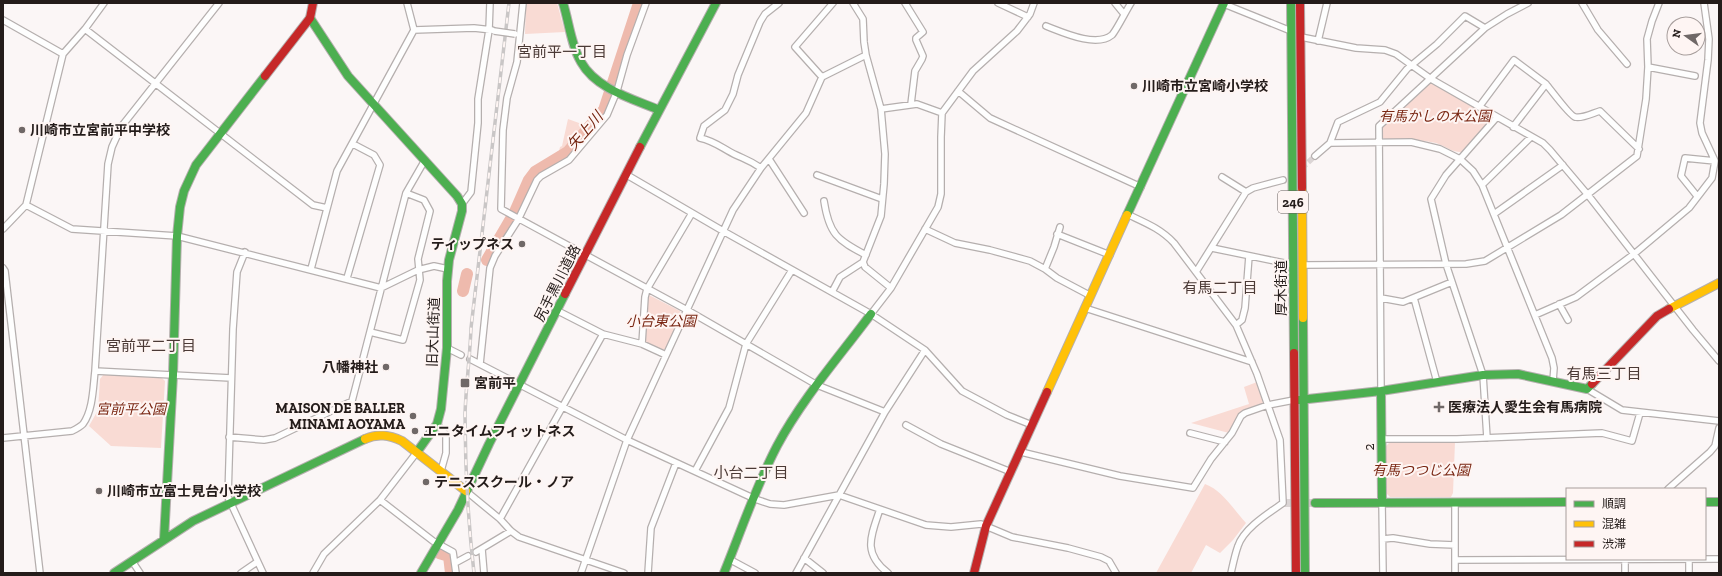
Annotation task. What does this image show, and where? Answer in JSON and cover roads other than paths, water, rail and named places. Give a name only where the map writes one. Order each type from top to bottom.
[{"type":"main road","points":[[164,539],[173,375],[177,236],[180,207],[184,191],[189,177],[196,165],[222,134],[310,18],[313,3]]},
{"type":"main road","points":[[563,3],[582,64],[594,78],[613,89],[659,110]]},
{"type":"main road","name":"尻手黒川道路","points":[[421,573],[439,545],[659,110],[716,3]]},
{"type":"main road","points":[[974,573],[986,526],[1010,472],[1021,452],[1224,3]]},
{"type":"main road","name":"厚木街道","points":[[1291,3],[1296,573]]},
{"type":"main road","name":"厚木街道","points":[[1300,3],[1305,573]]},
{"type":"main road","points":[[310,18],[348,76],[425,160],[457,196],[462,204]]},
{"type":"main road","name":"旧大山街道","points":[[417,452],[437,424],[443,394],[447,348],[448,260],[462,211],[462,204]]},
{"type":"main road","points":[[1294,400],[1381,391],[1483,375],[1518,374],[1587,389],[1657,316],[1675,305],[1719,283]]},
{"type":"main road","points":[[724,573],[747,514],[778,446],[801,407],[871,314]]},
{"type":"main road","name":"2","points":[[1381,391],[1382,502]]},
{"type":"main road","points":[[114,573],[193,521],[230,502],[374,436],[391,436],[417,452],[466,491]]},
{"type":"main road","points":[[1315,503],[1566,502]]},
{"type":"main road","points":[[1706,502],[1719,502]]},
{"type":"street","points":[[3,229],[26,205],[63,54],[85,29],[104,3]]},
{"type":"street","points":[[3,438],[72,431],[82,426],[86,418],[91,403],[95,371],[108,164],[112,147],[121,127],[219,3]]},
{"type":"street","points":[[311,269],[337,171],[414,30],[407,3]]},
{"type":"street","points":[[462,204],[471,192],[478,122],[478,99],[491,30],[490,3]]},
{"type":"street","points":[[523,3],[517,34],[516,62],[507,98],[503,130],[501,209],[516,219],[686,310],[817,385],[884,412]]},
{"type":"street","points":[[480,364],[490,268],[495,256],[537,180],[541,176],[570,160],[589,139],[607,115],[613,89],[646,3]]},
{"type":"street","points":[[761,168],[747,158],[737,155],[711,140],[700,138],[704,126],[725,110],[733,94],[738,75],[760,22],[765,14],[779,3]]},
{"type":"street","points":[[822,76],[795,47],[833,3]]},
{"type":"street","points":[[832,292],[840,277],[863,262],[881,216],[884,184],[885,154],[881,109],[866,55],[863,19],[853,3]]},
{"type":"street","points":[[905,3],[923,32],[916,38],[923,56],[915,72],[911,104]]},
{"type":"street","points":[[998,3],[1028,17]]},
{"type":"street","points":[[871,314],[891,288],[938,207],[941,194],[942,113],[973,71],[1017,30],[1028,17],[1034,3]]},
{"type":"street","points":[[1115,3],[1124,14]]},
{"type":"street","points":[[1046,26],[1081,38],[1102,39],[1112,34],[1132,3]]},
{"type":"street","points":[[1224,3],[1292,31]]},
{"type":"street","points":[[1318,41],[1327,3]]},
{"type":"street","points":[[1381,391],[1379,126],[1485,28],[1528,3]]},
{"type":"street","points":[[1582,3],[1598,30],[1627,64]]},
{"type":"street","points":[[1303,264],[1380,265],[1476,263],[1485,261],[1561,215],[1637,156],[1646,99],[1648,39],[1652,21],[1659,3]]},
{"type":"street","points":[[1535,315],[1576,297],[1634,254],[1680,217],[1689,208],[1712,178],[1715,161],[1702,133],[1700,123],[1709,39],[1704,3]]},
{"type":"street","points":[[1315,156],[1330,143],[1338,122],[1380,102],[1406,69],[1438,44],[1465,16],[1485,28]]},
{"type":"street","points":[[3,20],[63,54]]},
{"type":"street","points":[[414,30],[474,28],[517,34]]},
{"type":"street","points":[[85,29],[156,82],[313,205],[327,208]]},
{"type":"street","points":[[1300,37],[1356,48],[1390,52],[1412,64],[1431,79],[1531,137],[1550,150],[1588,195],[1693,330],[1719,361]]},
{"type":"street","points":[[581,573],[627,440],[733,210],[761,168],[806,113],[822,76],[866,55]]},
{"type":"street","points":[[1479,107],[1514,60],[1546,84],[1557,96],[1570,115],[1580,117],[1600,111],[1639,149]]},
{"type":"street","points":[[1648,67],[1695,76]]},
{"type":"street","points":[[1513,127],[1546,84]]},
{"type":"street","points":[[958,90],[990,118],[1141,187]]},
{"type":"street","points":[[881,109],[917,104],[942,113]]},
{"type":"street","points":[[1487,438],[1483,375],[1446,264],[1431,199],[1446,175],[1497,117]]},
{"type":"street","points":[[1482,185],[1531,137]]},
{"type":"street","points":[[1330,143],[1379,144],[1411,142],[1440,149],[1460,159],[1473,171],[1482,185],[1552,358],[1554,368],[1552,381]]},
{"type":"street","points":[[347,278],[380,165],[374,154],[353,144]]},
{"type":"street","points":[[1697,196],[1681,176],[1685,158],[1715,161]]},
{"type":"street","points":[[769,159],[804,212]]},
{"type":"street","points":[[229,437],[264,440],[274,438],[352,400],[406,193],[425,160]]},
{"type":"street","points":[[1494,214],[1563,165]]},
{"type":"street","points":[[626,175],[871,314],[925,350],[962,391],[1003,414],[1032,425]]},
{"type":"street","points":[[817,175],[882,199]]},
{"type":"street","points":[[1222,177],[1246,192]]},
{"type":"street","points":[[1196,272],[1246,192],[1252,188],[1283,180]]},
{"type":"street","points":[[370,332],[403,340],[420,280],[418,259],[430,211],[424,200],[406,193]]},
{"type":"street","points":[[824,201],[834,233],[842,241],[866,255]]},
{"type":"street","points":[[26,205],[72,229],[177,236],[245,252],[381,288],[418,270],[434,266],[448,270]]},
{"type":"street","points":[[642,344],[645,297],[647,289],[692,213]]},
{"type":"street","points":[[1128,215],[1165,233],[1236,326],[1252,362],[1280,440],[1283,466],[1283,503],[1264,516],[1250,529],[1238,544],[1231,573]]},
{"type":"street","points":[[1045,269],[1060,227]]},
{"type":"street","points":[[925,229],[955,243],[990,250],[1030,261],[1045,269],[1057,278],[1091,296]]},
{"type":"street","points":[[1057,234],[1110,255]]},
{"type":"street","points":[[1212,248],[1294,265]]},
{"type":"street","points":[[245,252],[237,272],[231,378],[228,497],[263,573]]},
{"type":"street","points":[[1236,326],[1242,320],[1245,308],[1249,256]]},
{"type":"street","points":[[863,262],[865,267],[891,288]]},
{"type":"street","points":[[3,268],[5,271],[40,573]]},
{"type":"street","points":[[695,471],[729,408],[746,344],[792,270]]},
{"type":"street","points":[[1381,298],[1403,302],[1452,282]]},
{"type":"street","points":[[1414,298],[1437,382]]},
{"type":"street","points":[[1559,304],[1568,320]]},
{"type":"street","points":[[1085,308],[1252,362]]},
{"type":"street","points":[[558,311],[603,334],[642,344],[666,355]]},
{"type":"street","points":[[500,519],[562,405],[603,334]]},
{"type":"street","points":[[447,348],[462,355]]},
{"type":"street","points":[[796,573],[884,412],[925,350]]},
{"type":"street","points":[[470,359],[519,385],[562,405],[627,440],[755,499],[770,504],[784,505],[839,495],[926,525],[951,528],[981,524],[1012,537],[1068,548],[1101,557],[1108,561],[1116,573]]},
{"type":"street","points":[[95,371],[231,378]]},
{"type":"street","points":[[1587,389],[1622,410],[1719,421]]},
{"type":"street","points":[[1021,452],[1120,476],[1193,488],[1245,413],[1268,405],[1294,400]]},
{"type":"street","points":[[1382,439],[1487,438],[1602,433],[1632,441],[1640,413]]},
{"type":"street","points":[[437,424],[446,435],[446,453],[441,471]]},
{"type":"street","points":[[906,425],[941,444],[1010,472]]},
{"type":"street","points":[[1669,488],[1715,446],[1719,428]]},
{"type":"street","points":[[1190,433],[1225,442]]},
{"type":"street","points":[[313,573],[324,554],[380,500],[417,452]]},
{"type":"street","points":[[648,573],[652,528],[676,463]]},
{"type":"street","points":[[466,491],[500,519],[511,531],[520,537],[624,573]]},
{"type":"street","points":[[380,500],[439,545],[453,552],[456,573]]},
{"type":"street","points":[[1382,502],[1383,573]]},
{"type":"street","points":[[1455,502],[1455,573]]},
{"type":"street","points":[[880,510],[871,539],[870,549],[873,558],[879,566],[888,573]]},
{"type":"street","points":[[476,552],[511,531]]},
{"type":"street","points":[[1382,539],[1393,538],[1430,544],[1455,544]]},
{"type":"street","points":[[482,549],[484,573]]},
{"type":"street","points":[[455,563],[468,556]]},
{"type":"street","points":[[804,558],[824,573]]},
{"type":"street","points":[[729,559],[755,573]]},
{"type":"street","points":[[1455,560],[1566,559]]},
{"type":"street","points":[[1706,559],[1719,559]]},
{"type":"street","points":[[1625,560],[1626,573]]},
{"type":"street","points":[[1689,560],[1689,573]]},
{"type":"street","points":[[132,561],[140,573]]},
{"type":"street","points":[[241,573],[257,562]]},
{"type":"waterway","name":"矢上川","points":[[487,260],[515,212],[529,180],[535,172],[568,152],[604,110],[639,3]]},
{"type":"waterway","name":"矢上川","points":[[463,291],[467,274]]},
{"type":"waterway","name":"矢上川","points":[[439,553],[449,556],[451,573]]},
{"type":"tunnel","points":[[1302,168],[1315,156]]},
{"type":"tunnel","points":[[1283,503],[1315,503]]},
{"type":"railway","points":[[474,573],[467,494],[465,414],[471,328],[509,3]]},
{"type":"place","name":"川崎市立宮崎小学校","points":[[1134,86]]},
{"type":"place","name":"川崎市立宮前平中学校","points":[[22,130]]},
{"type":"place","name":"ティップネス","points":[[522,244]]},
{"type":"place","name":"八幡神社","points":[[386,367]]},
{"type":"place","name":"宮前平","points":[[465,383]]},
{"type":"place","name":"医療法人愛生会有馬病院","points":[[1439,407]]},
{"type":"place","name":"MAISON DE BALLER MINAMI AOYAMA","points":[[413,416]]},
{"type":"place","name":"エニタイムフィットネス","points":[[415,431]]},
{"type":"place","name":"テニススクール・ノア","points":[[426,482]]},
{"type":"place","name":"川崎市立富士見台小学校","points":[[99,491]]},
{"type":"district","name":"宮前平一丁目","points":[[562,52]]},
{"type":"district","name":"有馬二丁目","points":[[1220,288]]},
{"type":"district","name":"宮前平二丁目","points":[[151,346]]},
{"type":"district","name":"有馬三丁目","points":[[1604,374]]},
{"type":"district","name":"小台二丁目","points":[[751,473]]},
{"type":"park label","name":"有馬かしの木公園","points":[[1435,116]]},
{"type":"park label","name":"小台東公園","points":[[661,321]]},
{"type":"park label","name":"宮前平公園","points":[[131,409]]},
{"type":"park label","name":"有馬つつじ公園","points":[[1421,470]]}]
